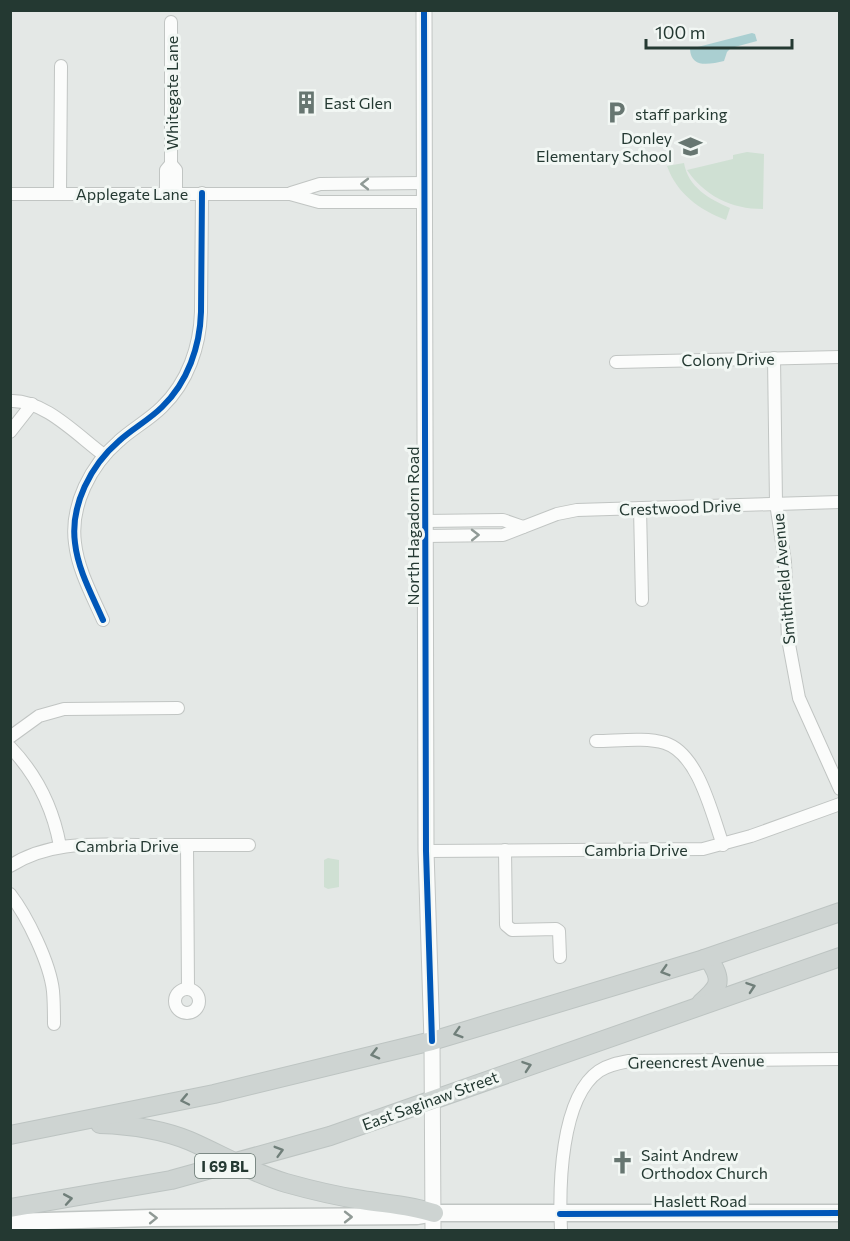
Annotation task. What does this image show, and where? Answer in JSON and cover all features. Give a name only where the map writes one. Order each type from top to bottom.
[{"type":"main road","points":[[10,1135],[214,1094],[432,1041],[704,959],[840,912]]},
{"type":"main road","name":"East Saginaw Street","points":[[10,1208],[171,1180],[330,1136],[840,957]]},
{"type":"main road","points":[[700,1005],[716,990],[718,981],[717,972],[710,961],[704,959]]},
{"type":"main road","points":[[59,1126],[96,1124],[145,1128],[188,1140],[236,1163],[284,1182],[364,1201],[417,1208],[433,1222]]},
{"type":"main road","name":"Haslett Road","points":[[10,1221],[417,1216],[433,1222],[561,1222],[840,1213]]},
{"type":"street","name":"North Hagadorn Road","points":[[424,10],[426,851],[432,1041],[433,1222]]},
{"type":"street","name":"Whitegate Lane","points":[[171,22],[171,164],[176,170],[171,193]]},
{"type":"street","points":[[60,194],[61,66]]},
{"type":"street","name":"Applegate Lane","points":[[290,194],[320,184],[424,183]]},
{"type":"street","points":[[103,620],[81,570],[74,531],[80,500],[90,477],[104,455],[163,407],[188,370],[196,350],[201,329],[202,193]]},
{"type":"street","name":"Applegate Lane","points":[[10,194],[290,194],[318,202],[424,202]]},
{"type":"street","name":"Colony Drive","points":[[616,362],[840,357]]},
{"type":"street","name":"Smithfield Avenue","points":[[774,358],[776,503],[785,562],[788,639],[799,698],[840,789]]},
{"type":"street","points":[[10,401],[32,404],[49,412],[104,455]]},
{"type":"street","points":[[10,432],[32,404]]},
{"type":"street","name":"Crestwood Drive","points":[[425,529],[503,535],[557,514],[577,510],[840,502]]},
{"type":"street","points":[[640,508],[642,600]]},
{"type":"street","points":[[10,737],[39,716],[64,709],[178,708]]},
{"type":"street","points":[[596,741],[657,741],[676,748],[696,772],[723,845]]},
{"type":"street","points":[[10,747],[34,777],[48,803],[60,846]]},
{"type":"street","name":"Cambria Drive","points":[[426,851],[704,849],[723,845],[840,804]]},
{"type":"street","points":[[187,845],[188,988]]},
{"type":"street","name":"Cambria Drive","points":[[10,866],[28,856],[60,846],[249,845]]},
{"type":"street","points":[[505,850],[506,925],[512,930],[556,929],[559,931],[560,957]]},
{"type":"street","points":[[10,894],[30,926],[51,979],[54,1024]]},
{"type":"street","name":"Greencrest Avenue","points":[[561,1222],[566,1133],[581,1095],[598,1071],[613,1064],[629,1061],[840,1059]]},
{"type":"green space","points":[[747,152],[764,154],[763,209],[740,207],[720,199],[702,187],[687,170],[733,159],[733,155]]},
{"type":"green space","points":[[684,163],[690,179],[701,191],[730,208],[726,220],[690,200],[677,185],[667,166]]},
{"type":"green space","points":[[328,858],[339,860],[339,887],[328,889],[324,887],[324,860]]},
{"type":"water","points":[[755,34],[757,41],[731,48],[724,61],[702,64],[694,60],[691,55],[690,49]]},
{"type":"cycle path","points":[[424,10],[426,851],[432,1041]]},
{"type":"cycle path","points":[[103,620],[79,563],[74,529],[79,500],[91,474],[100,462],[129,432],[162,407],[179,386],[191,363],[198,338],[201,312],[202,193]]},
{"type":"cycle path","points":[[560,1214],[840,1213]]},
{"type":"place","name":"East Glen","points":[[306,102]]},
{"type":"place","name":"staff parking","points":[[617,113]]},
{"type":"place","name":"Donley Elementary School","points":[[690,146]]},
{"type":"place","name":"Saint Andrew Orthodox Church","points":[[623,1163]]}]
